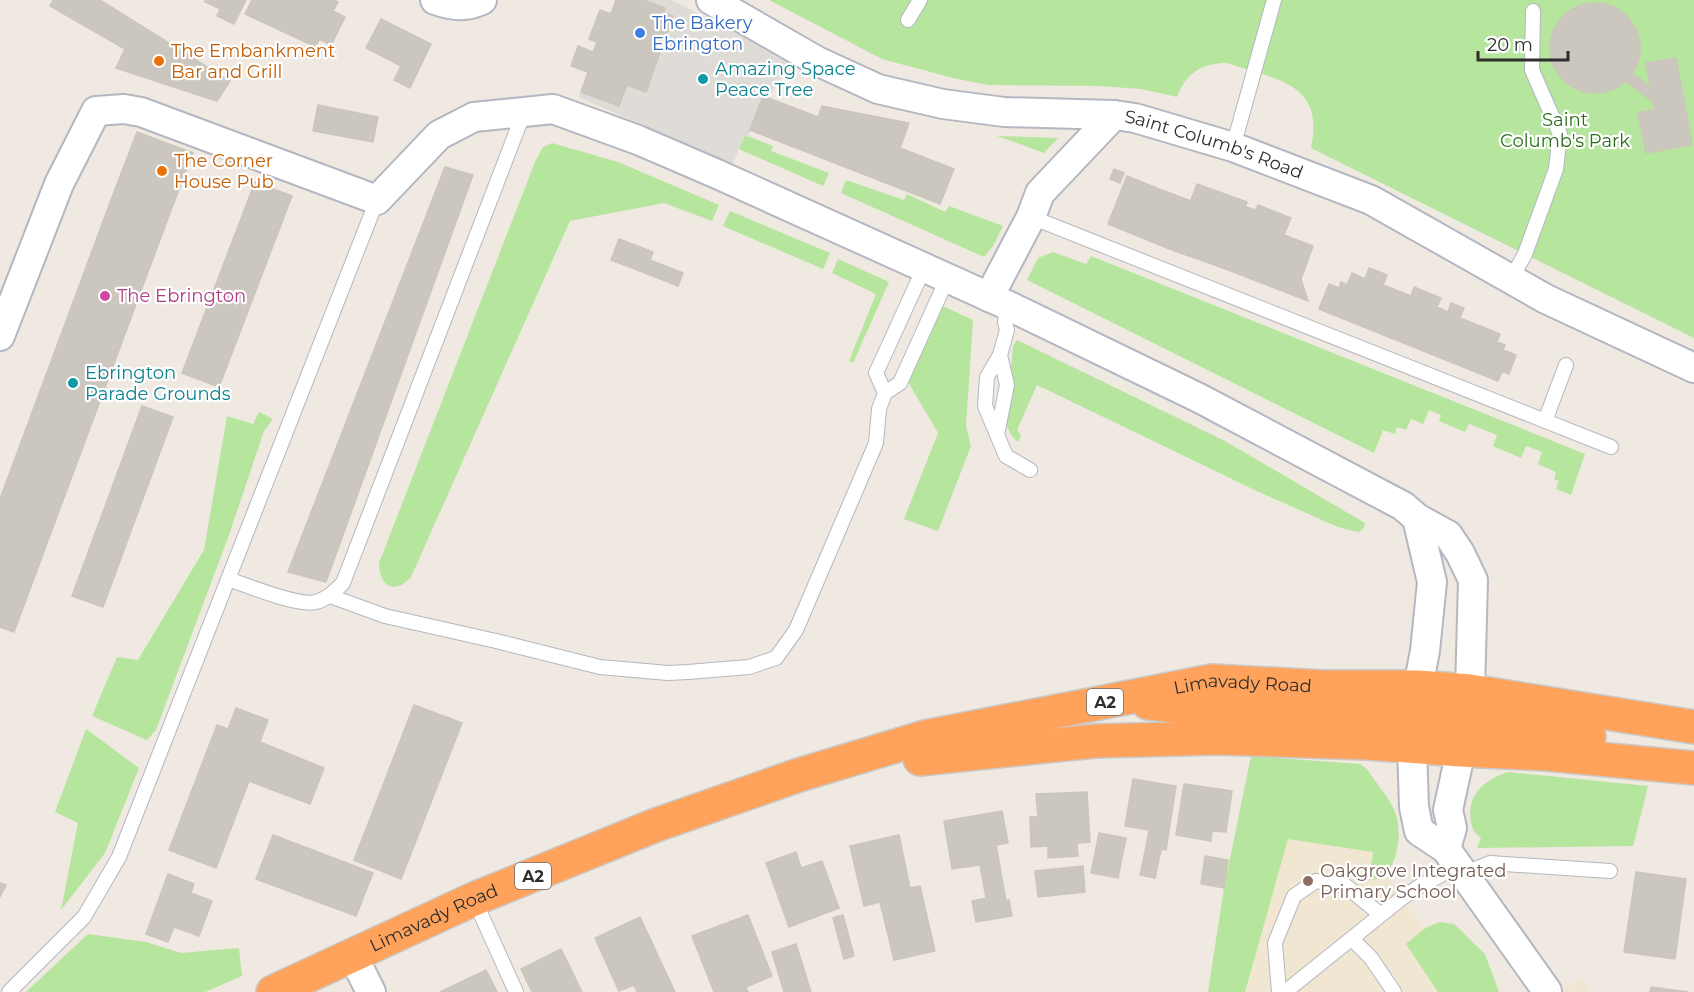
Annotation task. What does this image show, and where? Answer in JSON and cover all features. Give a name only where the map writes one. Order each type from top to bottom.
[{"type":"highway","name":"Limavady Road","points":[[273,992],[474,899],[656,825],[799,775],[925,737],[1212,681],[1324,687],[1415,716],[1466,720],[1694,727]]},
{"type":"highway","name":"Limavady Road","points":[[799,775],[972,752],[1095,741],[1297,739],[1415,716],[1466,720],[1546,754],[1694,768]]},
{"type":"highway","points":[[1466,720],[1678,748],[1694,754]]},
{"type":"street","points":[[436,1],[456,6],[473,5],[482,0]]},
{"type":"street","name":"Saint Columb's Road","points":[[711,0],[817,60],[878,89],[943,104],[1004,112],[1114,115],[1135,118],[1233,147],[1371,200],[1546,299],[1694,368]]},
{"type":"street","points":[[0,336],[59,184],[96,111],[124,109],[141,112],[377,200],[439,135],[474,117],[553,109],[638,140],[717,174],[998,301],[1199,398],[1403,506],[1417,518],[1448,535],[1473,580],[1466,720],[1448,810],[1456,863]]},
{"type":"street","points":[[998,301],[1040,192],[1114,115]]},
{"type":"street","points":[[1417,518],[1432,582],[1415,716],[1414,807],[1419,831],[1456,863],[1547,991]]},
{"type":"street","points":[[352,954],[371,992]]},
{"type":"lane","points":[[908,20],[920,0]]},
{"type":"lane","points":[[1233,147],[1274,0]]},
{"type":"lane","points":[[1511,279],[1525,254],[1556,170],[1560,134],[1532,70],[1533,11]]},
{"type":"lane","points":[[228,579],[289,599],[314,603],[330,596],[343,583],[524,112]]},
{"type":"lane","points":[[9,992],[84,917],[119,857],[377,200]]},
{"type":"lane","points":[[1031,217],[1611,447]]},
{"type":"lane","points":[[330,596],[385,616],[496,640],[600,667],[668,673],[688,672],[749,666],[776,658],[796,630],[876,443],[879,409],[885,393],[900,383],[924,268]]},
{"type":"lane","points":[[885,393],[876,373],[924,268]]},
{"type":"lane","points":[[998,301],[1007,330],[1000,355],[987,377],[985,406],[1006,456],[1030,470]]},
{"type":"lane","points":[[998,435],[1007,385],[1000,355]]},
{"type":"lane","points":[[1545,421],[1566,365]]},
{"type":"lane","points":[[1285,992],[1381,915],[1456,863],[1610,871]]},
{"type":"lane","points":[[1279,992],[1275,943],[1294,896],[1316,881],[1346,886],[1381,915]]},
{"type":"lane","points":[[474,899],[516,992]]},
{"type":"lane","points":[[1352,939],[1371,958],[1394,992]]},
{"type":"shaded area","points":[[643,0],[672,0],[791,61],[768,98],[763,96],[748,137],[744,136],[733,164],[578,97],[581,92],[619,105],[627,85],[646,91],[673,17],[664,13],[665,8]]},
{"type":"shaded area","name":"Oakgrove Integrated Primary School","points":[[1360,764],[1367,769],[1370,775],[1389,847],[1386,874],[1468,992],[1208,992],[1224,888]]},
{"type":"shaded area","points":[[1582,977],[1591,992],[1561,992]]},
{"type":"green space","name":"Saint Columb's Park","points":[[769,0],[1694,0],[1694,338],[1311,148],[1313,126],[1311,109],[1293,87],[1263,74],[1227,63],[1210,65],[1190,76],[1177,97],[1141,89],[1099,86],[988,85],[882,59]]},
{"type":"green space","points":[[745,135],[773,146],[771,151],[829,173],[823,186],[739,149]]},
{"type":"green space","points":[[997,136],[1058,138],[1044,153]]},
{"type":"green space","points":[[552,143],[618,162],[719,205],[712,221],[664,203],[570,221],[411,577],[405,583],[393,587],[382,577],[379,563],[535,162],[543,147]]},
{"type":"green space","points":[[846,180],[904,200],[907,194],[945,212],[949,206],[1003,226],[993,246],[984,257],[841,193]]},
{"type":"green space","points":[[730,211],[830,253],[823,269],[723,226]]},
{"type":"green space","points":[[1053,252],[1086,264],[1091,256],[1585,454],[1571,495],[1556,489],[1559,481],[1554,479],[1556,472],[1538,464],[1542,452],[1526,446],[1521,458],[1493,446],[1497,435],[1469,424],[1465,432],[1439,421],[1441,415],[1429,410],[1423,424],[1411,419],[1406,430],[1397,427],[1395,434],[1383,430],[1374,453],[1027,280],[1038,258]]},
{"type":"green space","points":[[838,259],[889,282],[853,363],[849,361],[876,294],[832,273]]},
{"type":"green space","points":[[941,305],[973,320],[966,426],[971,446],[938,531],[904,519],[938,433],[907,380]]},
{"type":"green space","points":[[1017,340],[1225,441],[1365,523],[1364,528],[1359,532],[1338,527],[1261,493],[1037,385],[1017,430],[1021,436],[1018,442],[1006,425],[1013,346]]},
{"type":"green space","points":[[259,412],[273,419],[264,431],[229,535],[156,730],[147,740],[92,716],[117,657],[138,660],[204,550],[227,416],[253,424]]},
{"type":"green space","points":[[86,729],[139,768],[105,853],[61,910],[78,823],[55,812]]},
{"type":"green space","points":[[1251,756],[1360,764],[1367,769],[1393,807],[1397,819],[1398,844],[1394,861],[1386,874],[1369,880],[1373,852],[1288,839],[1245,992],[1208,992],[1224,888]]},
{"type":"green space","points":[[1509,772],[1648,786],[1633,846],[1477,848],[1481,838],[1473,829],[1470,813],[1474,796],[1492,779]]},
{"type":"green space","points":[[1439,922],[1454,924],[1485,954],[1499,992],[1438,992],[1406,944],[1424,929]]},
{"type":"green space","points":[[88,934],[146,942],[181,953],[239,948],[242,976],[205,992],[26,992]]},
{"type":"building","points":[[53,0],[100,0],[230,81],[217,101],[116,68],[125,49],[50,6]]},
{"type":"building","points":[[246,0],[234,24],[217,16],[220,9],[204,1]]},
{"type":"building","points":[[252,0],[334,0],[338,2],[333,11],[345,17],[331,45],[319,39],[316,47],[245,14]]},
{"type":"building","points":[[616,0],[643,0],[665,8],[664,13],[673,16],[646,92],[627,85],[619,106],[581,92],[588,72],[571,66],[578,46],[593,52],[597,42],[589,39],[600,10],[611,14]]},
{"type":"building","points":[[1595,3],[1612,6],[1627,16],[1637,31],[1640,48],[1637,65],[1627,80],[1612,90],[1595,93],[1578,90],[1563,80],[1553,65],[1550,48],[1553,31],[1563,16],[1578,6]]},
{"type":"building","points":[[381,19],[431,44],[410,88],[394,80],[401,66],[366,48]]},
{"type":"building","points":[[1676,58],[1692,145],[1646,153],[1638,113],[1655,109],[1646,63]]},
{"type":"building","points":[[1632,73],[1651,87],[1654,103],[1626,81]]},
{"type":"building","points":[[763,96],[818,117],[822,106],[909,123],[900,148],[954,169],[940,204],[750,130]]},
{"type":"building","points":[[318,105],[378,117],[373,142],[313,131]]},
{"type":"building","points":[[137,132],[193,153],[170,213],[114,192]]},
{"type":"building","points":[[445,167],[473,175],[326,582],[288,572]]},
{"type":"building","points":[[1114,169],[1124,173],[1120,183],[1110,179]]},
{"type":"building","points":[[1127,176],[1159,189],[1140,237],[1108,224]]},
{"type":"building","points":[[255,182],[292,196],[219,387],[182,373]]},
{"type":"building","points":[[1197,184],[1247,202],[1223,268],[1172,250]]},
{"type":"building","points":[[1159,189],[1191,201],[1172,250],[1140,237]]},
{"type":"building","points":[[114,192],[170,213],[14,632],[0,627],[0,499]]},
{"type":"building","points":[[1258,205],[1291,218],[1284,235],[1313,246],[1301,279],[1308,301],[1223,268],[1246,207],[1256,210]]},
{"type":"building","points":[[619,239],[653,252],[645,273],[611,260]]},
{"type":"building","points":[[650,260],[683,273],[678,286],[645,273]]},
{"type":"building","points":[[1369,268],[1387,275],[1383,285],[1411,296],[1414,287],[1441,298],[1437,307],[1448,312],[1451,303],[1464,308],[1460,318],[1500,334],[1497,342],[1505,345],[1503,350],[1516,355],[1509,374],[1502,371],[1498,381],[1319,309],[1329,284],[1339,288],[1341,282],[1347,285],[1352,273],[1365,279]]},
{"type":"building","points":[[142,406],[173,417],[103,607],[72,596]]},
{"type":"building","points":[[414,705],[462,723],[401,879],[354,860]]},
{"type":"building","points":[[236,708],[268,720],[260,742],[324,768],[310,804],[249,781],[216,868],[169,850],[217,725],[228,729]]},
{"type":"building","points":[[1133,779],[1176,786],[1166,850],[1146,847],[1149,830],[1125,826]]},
{"type":"building","points":[[1184,784],[1232,791],[1226,832],[1212,831],[1211,841],[1176,835]]},
{"type":"building","points":[[1087,792],[1090,842],[1077,843],[1078,856],[1048,858],[1048,846],[1031,847],[1030,817],[1038,817],[1036,794]]},
{"type":"building","points":[[1002,811],[1008,843],[996,845],[1006,901],[1009,900],[1012,916],[976,922],[972,901],[986,898],[980,865],[952,869],[944,821]]},
{"type":"building","points":[[1099,833],[1126,838],[1118,878],[1091,873]]},
{"type":"building","points":[[273,835],[373,873],[356,916],[256,879]]},
{"type":"building","points":[[899,835],[910,888],[920,886],[935,951],[894,960],[880,902],[864,906],[850,846]]},
{"type":"building","points":[[1146,847],[1161,850],[1155,878],[1140,875]]},
{"type":"building","points":[[796,852],[801,868],[822,861],[839,908],[789,927],[766,863]]},
{"type":"building","points":[[1205,856],[1228,860],[1224,888],[1201,884]]},
{"type":"building","points":[[1083,866],[1085,892],[1038,897],[1035,871]]},
{"type":"building","points":[[1636,872],[1686,879],[1675,959],[1624,952]]},
{"type":"building","points":[[168,874],[194,884],[191,893],[212,901],[199,936],[174,927],[168,942],[146,934]]},
{"type":"building","points":[[0,883],[6,885],[0,897]]},
{"type":"building","points":[[748,915],[772,976],[746,987],[748,992],[714,992],[692,936]]},
{"type":"building","points":[[843,915],[854,956],[844,959],[833,918]]},
{"type":"building","points":[[640,917],[675,992],[637,992],[634,985],[619,991],[595,938]]},
{"type":"building","points":[[796,944],[811,992],[784,992],[772,952]]},
{"type":"building","points":[[561,949],[582,992],[532,992],[521,969]]},
{"type":"building","points":[[486,970],[497,992],[440,992]]},
{"type":"building","points":[[1651,987],[1688,992],[1650,992]]},
{"type":"place","name":"The Bakery Ebrington","points":[[640,33]]},
{"type":"place","name":"The Embankment Bar and Grill","points":[[159,61]]},
{"type":"place","name":"Amazing Space Peace Tree","points":[[703,79]]},
{"type":"place","name":"The Corner House Pub","points":[[162,171]]},
{"type":"place","name":"The Ebrington","points":[[105,296]]},
{"type":"place","name":"Ebrington Parade Grounds","points":[[73,383]]},
{"type":"place","name":"Oakgrove Integrated Primary School","points":[[1308,881]]}]
